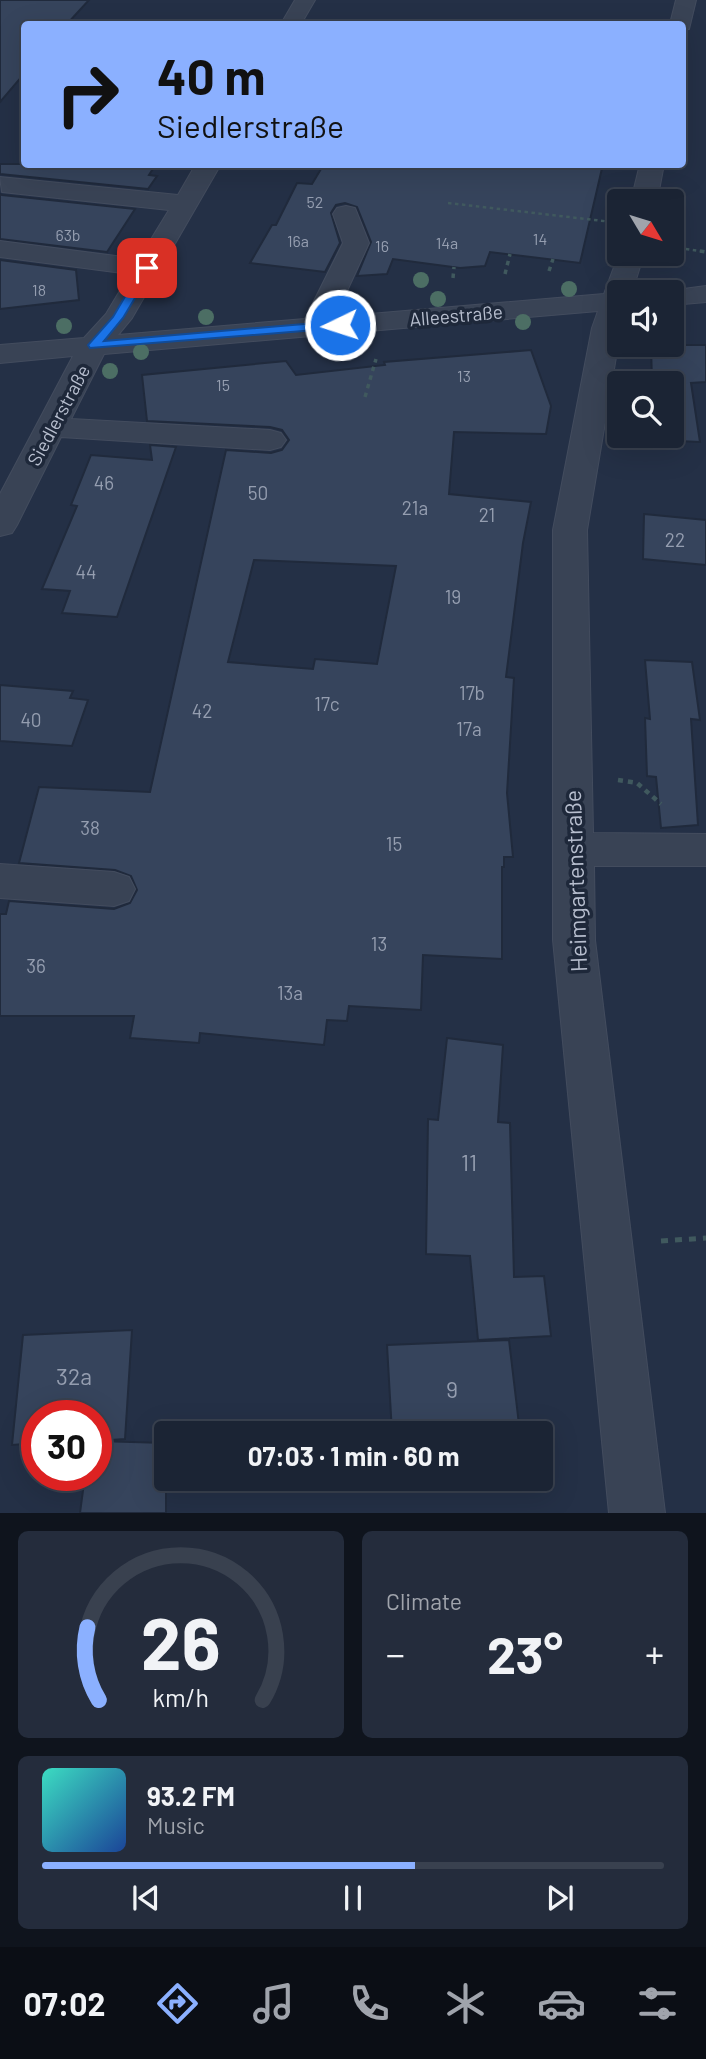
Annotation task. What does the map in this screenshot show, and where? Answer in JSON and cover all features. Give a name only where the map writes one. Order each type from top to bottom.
[{"type":"street","points":[[293,21],[305,0]]},
{"type":"street","points":[[682,21],[686,0]]},
{"type":"street","name":"Siedlerstraße","points":[[0,525],[94,345],[118,318],[207,168]]},
{"type":"street","points":[[647,189],[651,168]]},
{"type":"street","points":[[2,184],[186,204]]},
{"type":"street","points":[[316,327],[356,243],[346,214]]},
{"type":"street","points":[[0,249],[147,268]]},
{"type":"street","points":[[684,296],[706,294]]},
{"type":"street","name":"Alleestraße","points":[[0,354],[607,303]]},
{"type":"street","name":"Heimgartenstraße","points":[[607,326],[570,530],[574,940],[637,1513]]},
{"type":"street","points":[[51,427],[270,440]]},
{"type":"street","points":[[573,849],[706,850]]},
{"type":"street","points":[[0,881],[114,889]]},
{"type":"path","points":[[448,203],[607,221]]},
{"type":"path","points":[[684,249],[706,252]]},
{"type":"path","points":[[572,778],[636,783],[660,804],[671,807]]},
{"type":"building","points":[[0,0],[89,0],[70,21],[21,21],[21,78],[0,102]]},
{"type":"building","points":[[0,164],[21,164],[21,168],[153,168],[149,175],[157,176],[148,189],[0,174]]},
{"type":"building","points":[[322,168],[602,168],[580,263],[490,252],[485,266],[460,268],[393,259],[387,274],[357,276],[371,242],[357,207],[345,203],[336,205],[331,213],[340,243],[325,272],[250,263],[272,225],[276,225],[297,183],[312,184]]},
{"type":"building","points":[[0,194],[135,209],[107,252],[0,239]]},
{"type":"building","points":[[0,260],[76,270],[79,300],[0,309]]},
{"type":"building","points":[[684,339],[685,345],[706,345],[706,382],[691,383],[700,442],[684,441],[684,371],[652,371],[651,357],[684,357]]},
{"type":"building","points":[[531,350],[551,406],[546,434],[454,432],[449,494],[531,502],[523,543],[506,677],[514,678],[507,793],[513,857],[504,857],[502,867],[502,959],[423,955],[421,1010],[349,1006],[347,1021],[327,1020],[324,1045],[200,1033],[199,1043],[130,1038],[134,1016],[0,1016],[0,914],[6,914],[9,901],[114,909],[130,903],[137,890],[131,876],[115,870],[19,863],[39,787],[150,792],[226,450],[271,453],[282,450],[289,440],[282,430],[270,427],[147,421],[142,375],[286,361],[296,375],[385,365],[384,362]],"holes":[[[254,560],[396,566],[377,664],[315,659],[313,669],[228,662]]]},
{"type":"building","points":[[150,445],[176,447],[117,617],[62,613],[70,591],[42,589],[77,506],[71,505],[91,455],[152,460]]},
{"type":"building","points":[[644,514],[706,520],[706,565],[643,559]]},
{"type":"building","points":[[645,660],[692,662],[700,720],[691,719],[698,825],[661,828],[656,777],[647,776],[645,718],[650,719]]},
{"type":"building","points":[[0,685],[73,691],[70,698],[88,700],[72,746],[0,741]]},
{"type":"building","points":[[447,1038],[503,1045],[498,1122],[510,1123],[514,1277],[544,1276],[551,1336],[478,1340],[470,1256],[426,1254],[428,1119],[438,1120]]},
{"type":"building","points":[[132,1330],[125,1439],[112,1440],[112,1400],[21,1400],[21,1444],[12,1445],[23,1335]]},
{"type":"building","points":[[509,1340],[519,1421],[391,1421],[387,1345]]},
{"type":"building","points":[[112,1441],[154,1443],[154,1491],[166,1491],[166,1513],[80,1513],[83,1491],[112,1491]]},
{"type":"route","points":[[147,268],[118,318],[94,345],[340,325]]}]
